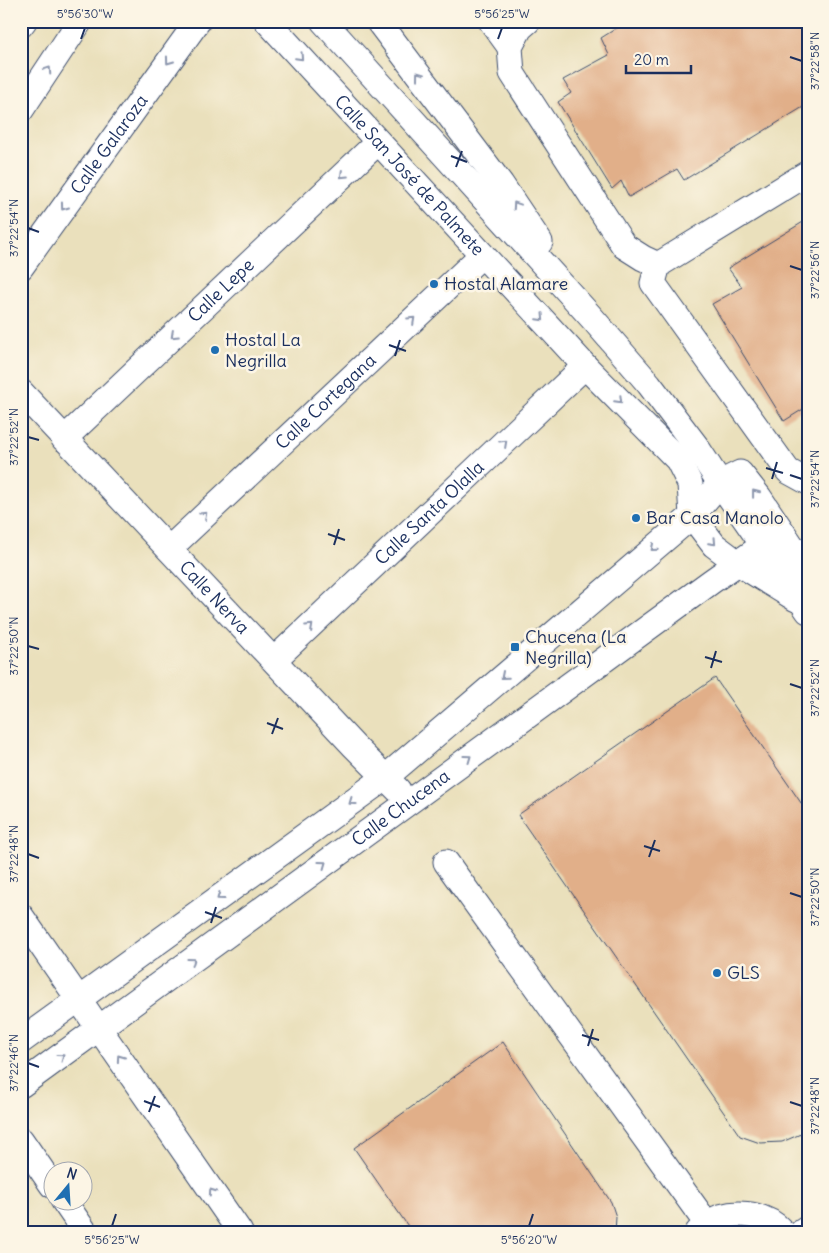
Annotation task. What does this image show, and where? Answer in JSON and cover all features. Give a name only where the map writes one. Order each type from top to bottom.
[{"type":"street","points":[[21,25],[24,21]]},
{"type":"street","points":[[21,110],[80,21]]},
{"type":"street","name":"Calle Galaroza","points":[[21,267],[198,21]]},
{"type":"street","name":"Calle San José de Palmete","points":[[267,21],[585,366],[678,460],[690,484],[692,516]]},
{"type":"street","points":[[323,21],[592,318],[649,384],[696,446],[720,483],[773,538],[808,570]]},
{"type":"street","points":[[378,21],[501,184],[592,318]]},
{"type":"street","points":[[491,21],[510,47],[512,73],[624,246],[658,265]]},
{"type":"street","points":[[510,47],[520,28],[528,21]]},
{"type":"street","name":"Calle Lepe","points":[[64,438],[378,142]]},
{"type":"street","points":[[808,173],[658,265],[653,283],[788,471],[808,482]]},
{"type":"street","points":[[475,247],[477,191]]},
{"type":"street","name":"Calle Cortegana","points":[[169,549],[475,247]]},
{"type":"street","name":"Calle Santa Olalla","points":[[274,660],[585,366]]},
{"type":"street","name":"Calle Nerva","points":[[21,392],[354,746],[409,801]]},
{"type":"street","name":"Calle Chucena","points":[[21,1041],[386,777],[692,516],[720,483]]},
{"type":"street","points":[[692,516],[714,545],[805,607]]},
{"type":"street","points":[[773,538],[805,607]]},
{"type":"street","name":"Calle Chucena","points":[[21,1085],[773,538]]},
{"type":"street","points":[[446,862],[702,1228],[724,1216],[743,1214],[761,1217],[778,1226],[783,1232]]},
{"type":"street","points":[[21,916],[240,1232]]},
{"type":"street","points":[[21,1140],[42,1170]]},
{"type":"street","points":[[70,1210],[85,1232]]},
{"type":"street","points":[[802,1232],[808,1228]]},
{"type":"building","points":[[628,21],[808,21],[808,104],[684,180],[677,169],[629,197],[621,181],[612,189],[558,102],[571,93],[563,80],[609,55],[601,38]]},
{"type":"building","points":[[808,219],[808,406],[784,421],[712,304],[742,287],[728,268]]},
{"type":"building","name":"GLS","points":[[715,678],[808,813],[808,1130],[782,1142],[760,1143],[740,1136],[518,815]]},
{"type":"building","points":[[503,1042],[611,1202],[616,1217],[615,1232],[412,1232],[354,1148]]},
{"type":"place","name":"Hostal Alamare","points":[[434,284]]},
{"type":"place","name":"Hostal La Negrilla","points":[[215,350]]},
{"type":"place","name":"Bar Casa Manolo","points":[[636,518]]},
{"type":"place","name":"Chucena (La Negrilla)","points":[[515,647]]},
{"type":"place","name":"GLS","points":[[717,973]]}]
